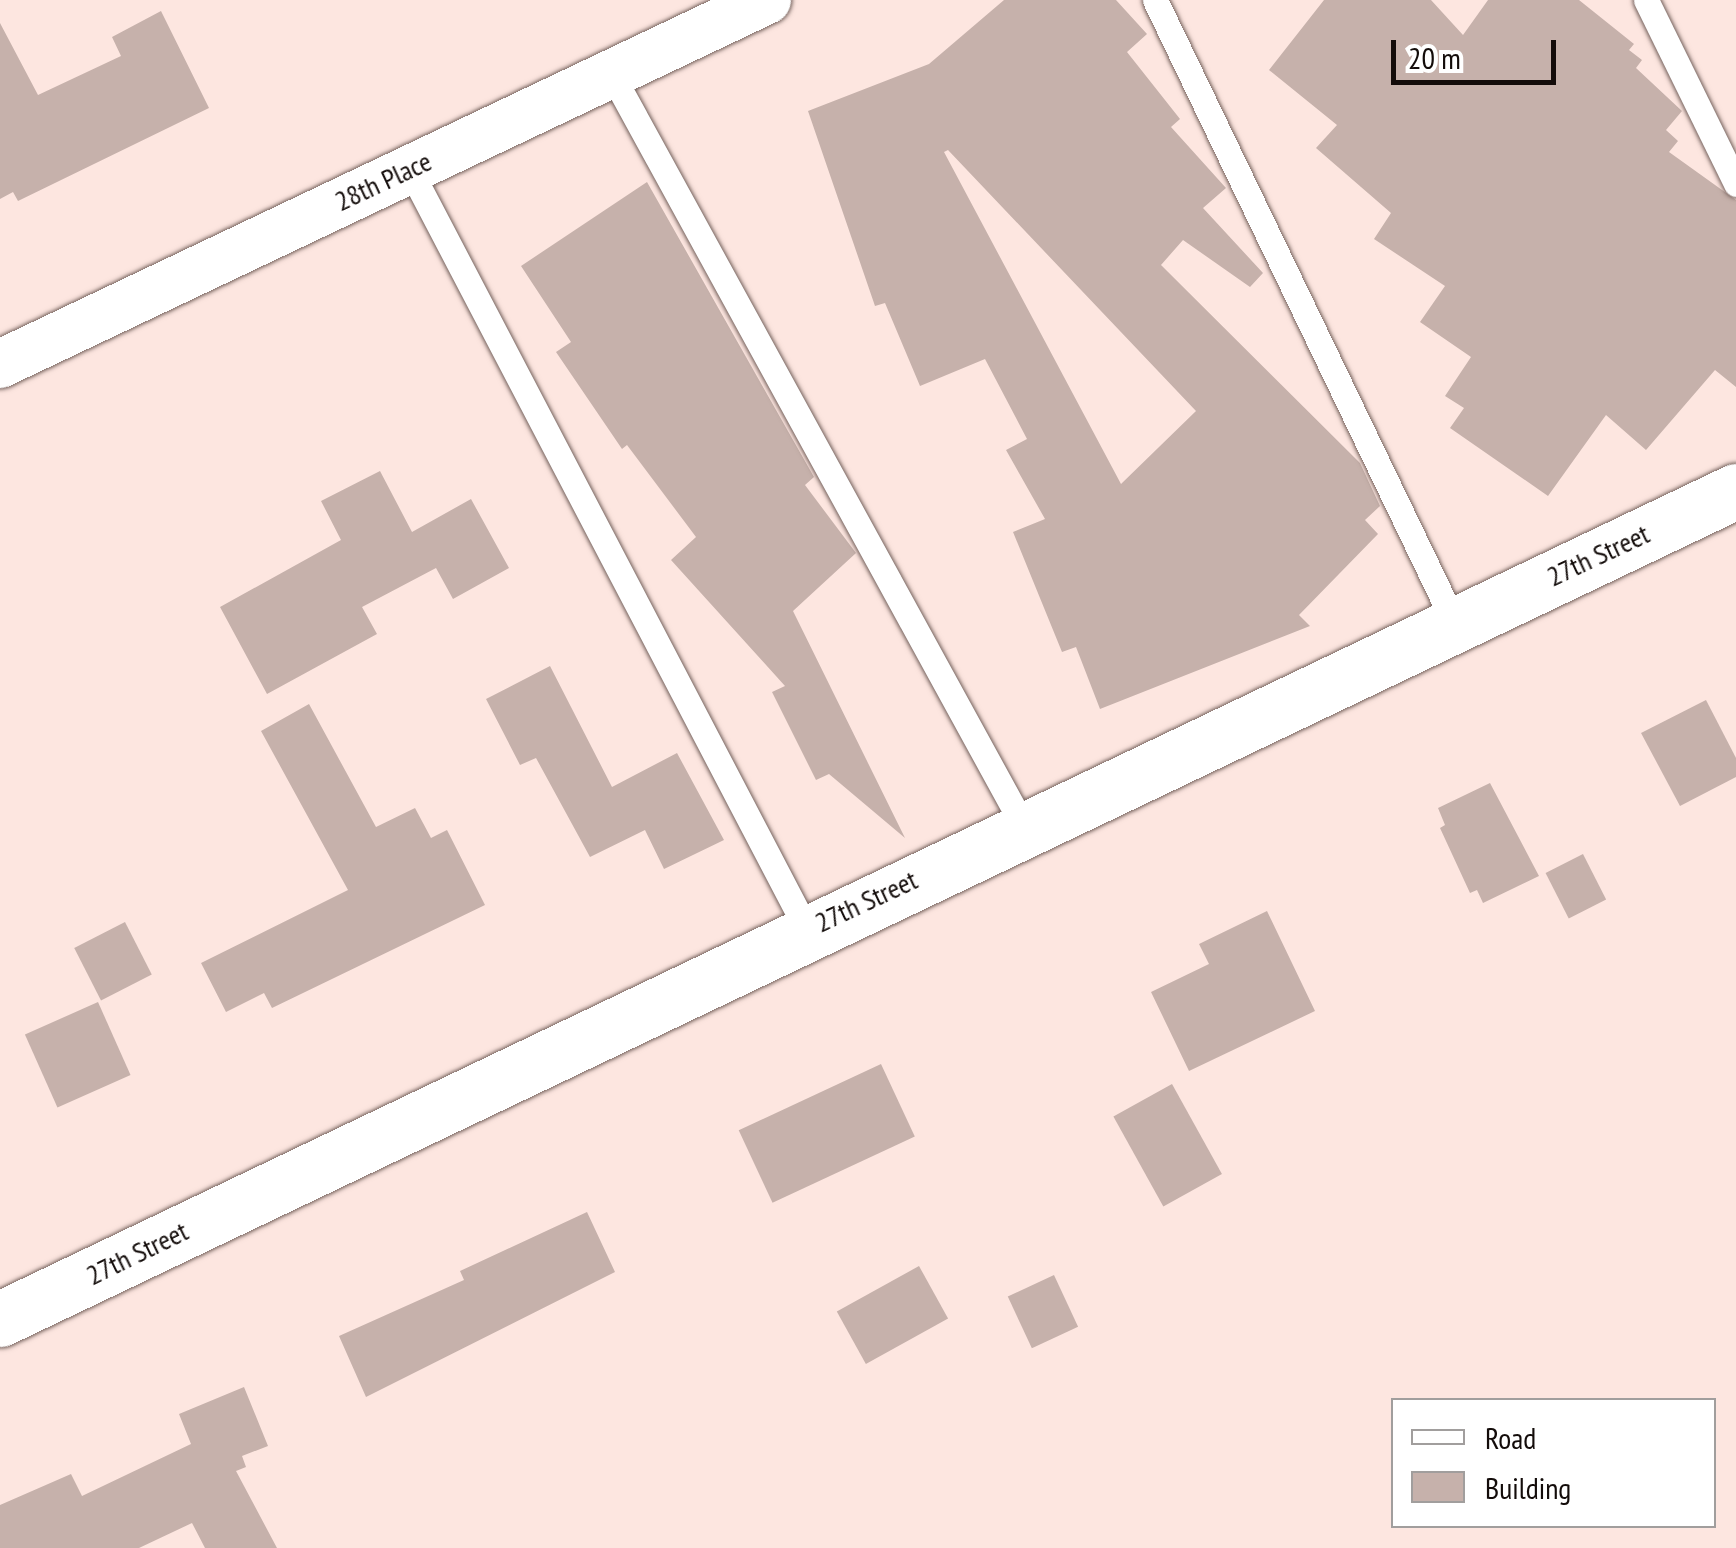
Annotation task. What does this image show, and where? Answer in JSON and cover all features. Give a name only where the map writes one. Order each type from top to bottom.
[{"type":"street","name":"28th Place","points":[[0,364],[767,0]]},
{"type":"street","name":"27th Street","points":[[0,1319],[806,930],[1736,490]]},
{"type":"lane","points":[[1155,0],[1454,622]]},
{"type":"lane","points":[[1646,0],[1736,184]]},
{"type":"lane","points":[[611,73],[1024,827]]},
{"type":"lane","points":[[409,168],[806,930]]},
{"type":"building","points":[[1004,0],[1116,0],[1147,34],[1127,52],[1180,119],[1171,127],[1226,188],[1203,208],[1263,273],[1250,287],[1183,240],[1161,265],[1360,463],[1380,506],[1365,520],[1378,534],[1299,615],[1310,626],[1100,709],[1076,647],[1062,652],[1013,532],[1045,519],[1006,450],[1027,439],[985,359],[920,386],[885,303],[875,306],[808,111],[929,64]],"holes":[[[948,150],[1196,411],[1121,484],[944,152]]]},
{"type":"building","points":[[1324,0],[1431,0],[1463,35],[1488,0],[1579,0],[1634,44],[1629,50],[1642,60],[1636,68],[1682,111],[1666,130],[1678,141],[1669,152],[1736,200],[1736,387],[1715,370],[1646,450],[1606,415],[1548,496],[1450,428],[1464,408],[1445,396],[1471,357],[1420,322],[1445,286],[1374,239],[1391,213],[1316,148],[1337,125],[1269,70]]},
{"type":"building","points":[[161,11],[209,108],[18,201],[13,192],[0,199],[0,23],[38,95],[121,56],[112,37]]},
{"type":"building","points":[[647,182],[814,477],[805,485],[856,553],[793,611],[905,838],[829,774],[816,780],[772,692],[785,686],[671,560],[696,537],[627,445],[622,449],[556,352],[571,342],[521,266]]},
{"type":"building","points":[[380,471],[412,532],[471,499],[509,568],[453,599],[436,568],[362,607],[377,634],[267,694],[220,607],[341,540],[321,501]]},
{"type":"building","points":[[550,666],[612,787],[677,753],[724,840],[664,869],[645,830],[590,857],[536,758],[520,765],[486,699]]},
{"type":"building","points":[[1706,700],[1736,758],[1736,777],[1680,806],[1641,733]]},
{"type":"building","points":[[309,704],[376,827],[415,808],[431,838],[447,830],[485,905],[272,1008],[264,993],[226,1012],[201,963],[348,890],[261,731]]},
{"type":"building","points":[[1490,783],[1539,876],[1483,903],[1477,890],[1470,893],[1440,828],[1445,825],[1438,808]]},
{"type":"building","points":[[1583,854],[1606,899],[1569,919],[1546,873]]},
{"type":"building","points":[[1267,911],[1315,1011],[1189,1071],[1151,992],[1209,964],[1199,944]]},
{"type":"building","points":[[125,922],[152,975],[101,1000],[74,948]]},
{"type":"building","points":[[98,1002],[131,1075],[57,1108],[25,1035]]},
{"type":"building","points":[[881,1064],[915,1137],[773,1203],[739,1130]]},
{"type":"building","points":[[1172,1084],[1222,1174],[1163,1207],[1113,1116]]},
{"type":"building","points":[[587,1212],[615,1272],[366,1397],[339,1336],[464,1280],[460,1271]]},
{"type":"building","points":[[919,1266],[948,1318],[866,1364],[837,1312]]},
{"type":"building","points":[[1054,1275],[1078,1327],[1032,1348],[1008,1297]]},
{"type":"building","points":[[244,1387],[268,1446],[242,1456],[246,1467],[236,1471],[277,1548],[205,1548],[192,1523],[139,1548],[0,1548],[0,1505],[71,1474],[82,1496],[191,1444],[179,1414]]}]
